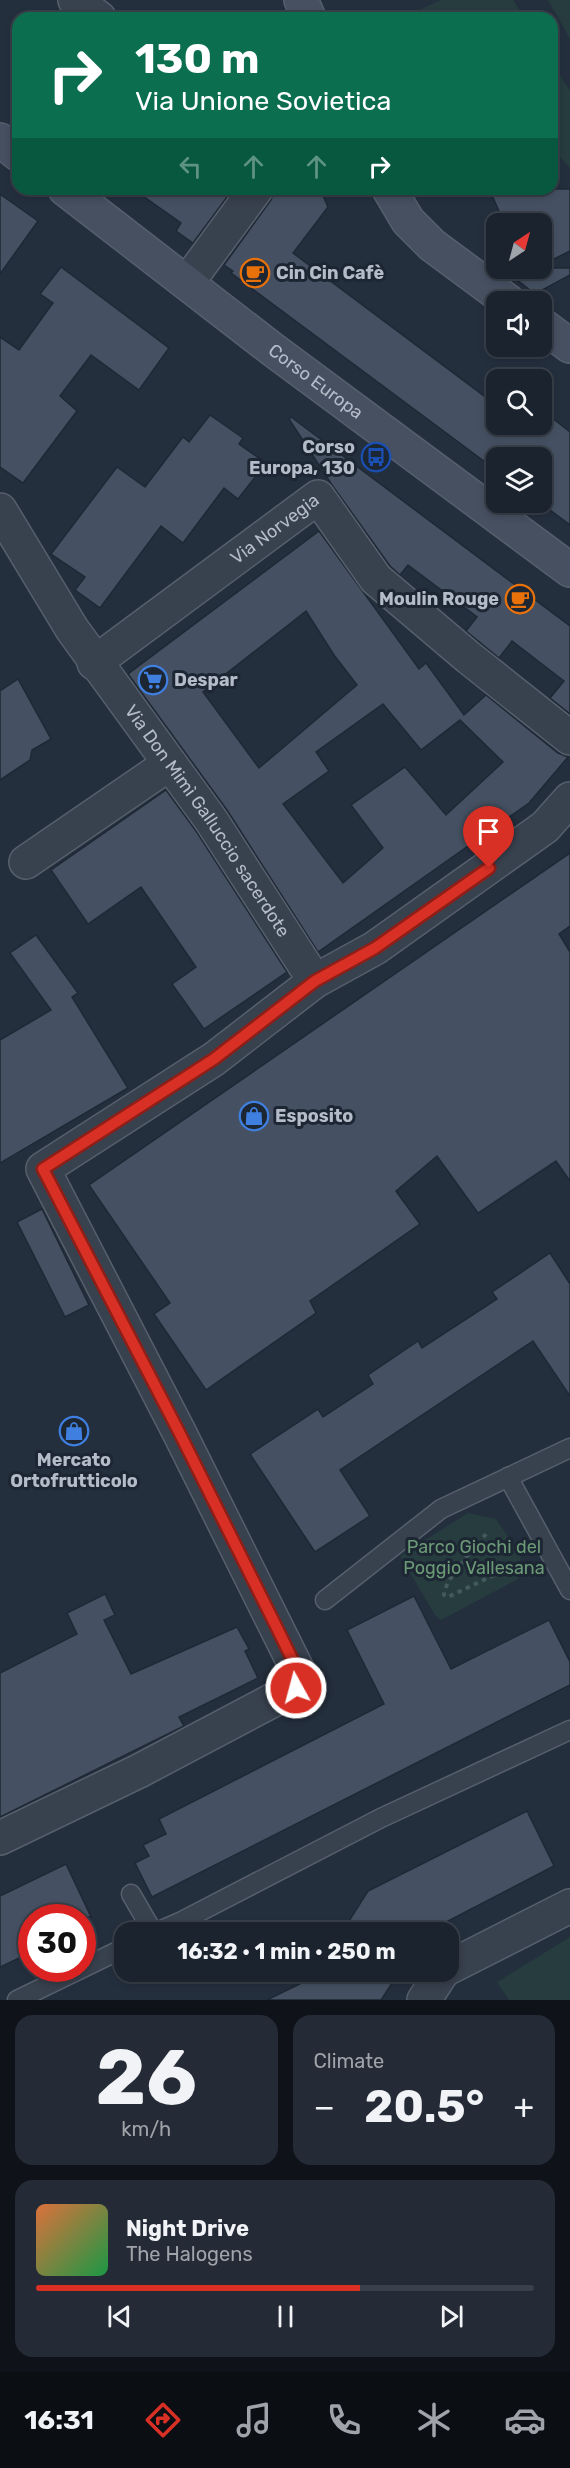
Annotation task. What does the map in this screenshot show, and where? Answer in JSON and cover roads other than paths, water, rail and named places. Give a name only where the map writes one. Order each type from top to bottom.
[{"type":"main road","name":"Corso Europa","points":[[73,195],[272,349],[570,570]]},
{"type":"main road","points":[[393,195],[408,221],[432,245],[494,291]]},
{"type":"main road","points":[[552,332],[570,346]]},
{"type":"street","points":[[75,0],[91,12]]},
{"type":"street","points":[[187,284],[252,195]]},
{"type":"street","name":"Via Norvegia","points":[[94,663],[318,497],[376,579],[468,657],[570,738]]},
{"type":"street","name":"Via Don Mimì Galluccio sacerdote","points":[[0,510],[94,663],[211,820],[315,981]]},
{"type":"street","points":[[26,862],[169,764]]},
{"type":"street","points":[[0,1839],[139,1771],[296,1688],[299,1673],[179,1432],[43,1169],[214,1059],[315,981],[375,948],[545,827],[570,799]]},
{"type":"street","points":[[459,1962],[570,1906]]},
{"type":"street","points":[[424,2000],[436,1982]]},
{"type":"lane","points":[[326,1600],[441,1509],[570,1448]]},
{"type":"lane","points":[[508,1477],[570,1590]]},
{"type":"lane","points":[[180,1922],[381,1818],[570,1730]]},
{"type":"lane","points":[[131,1894],[147,1922]]},
{"type":"lane","points":[[17,2000],[114,1953]]},
{"type":"place","name":"Cin Cin Cafè","points":[[255,273]]},
{"type":"place","name":"Corso Europa, 130","points":[[376,457]]},
{"type":"place","name":"Moulin Rouge","points":[[520,599]]},
{"type":"place","name":"Despar","points":[[153,680]]},
{"type":"place","name":"Esposito","points":[[254,1116]]},
{"type":"place","name":"Mercato Ortofrutticolo","points":[[74,1431]]},
{"type":"park label","name":"Parco Giochi del Poggio Vallesana","points":[[474,1557]]}]
